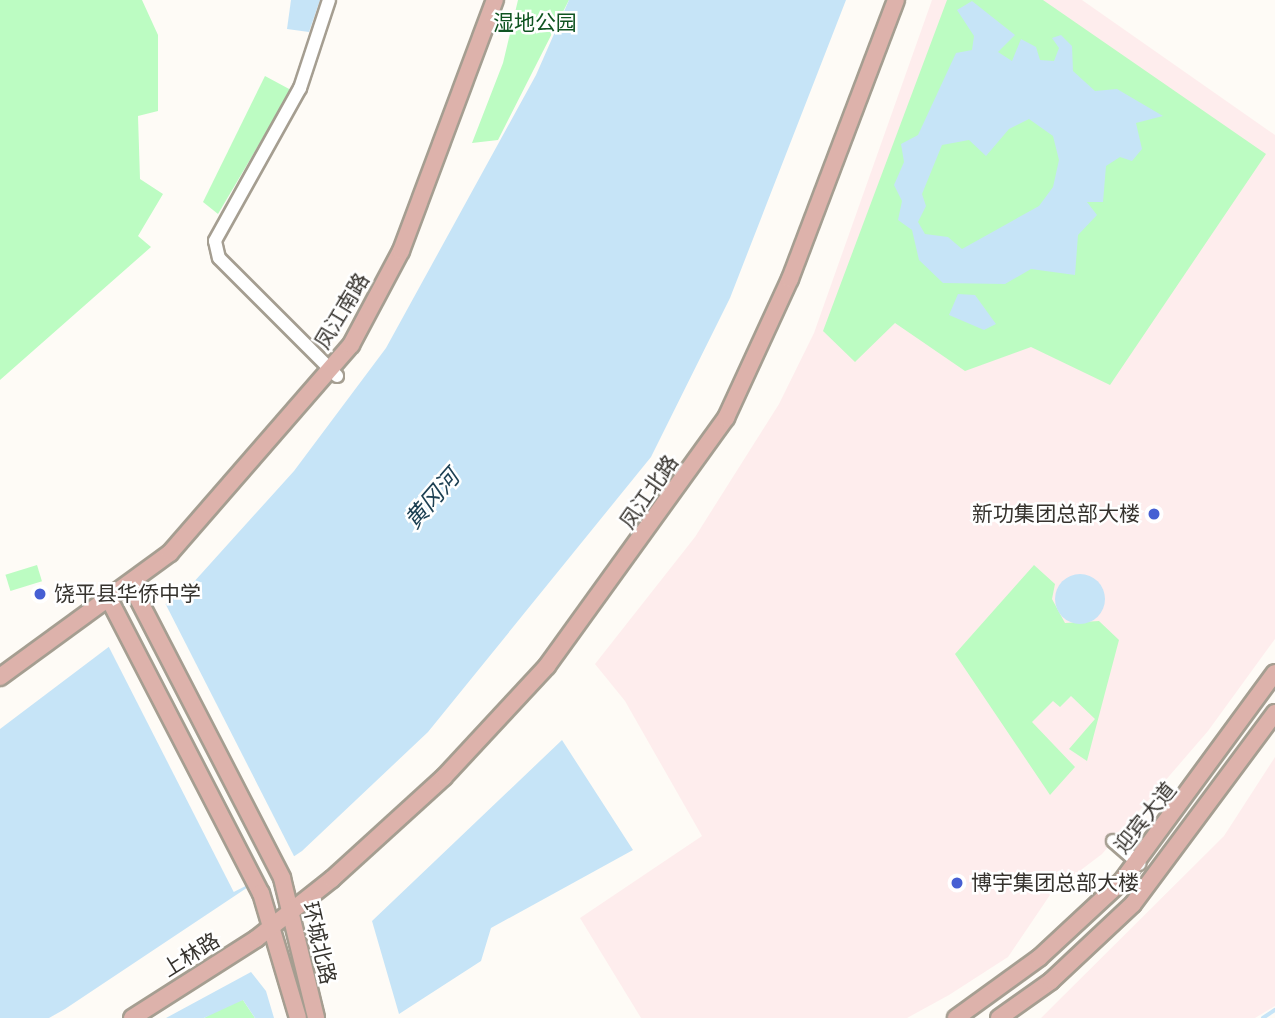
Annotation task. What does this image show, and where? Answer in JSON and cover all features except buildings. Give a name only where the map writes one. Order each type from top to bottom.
[{"type":"main road","name":"凤江南路","points":[[0,677],[110,601],[170,553],[351,345],[401,251],[495,0]]},
{"type":"main road","name":"凤江北路","points":[[272,926],[444,777],[547,666],[726,418],[790,279],[896,0]]},
{"type":"main road","name":"环城北路","points":[[131,585],[282,878],[316,1018]]},
{"type":"main road","name":"环城北路","points":[[110,601],[261,893],[298,1018]]},
{"type":"main road","name":"迎宾大道","points":[[956,1018],[1090,911],[1188,799],[1275,673]]},
{"type":"main road","points":[[993,991],[1003,1015],[1106,929],[1206,813],[1275,713]]},
{"type":"main road","points":[[1188,799],[1206,813]]},
{"type":"main road","points":[[1090,911],[1106,929]]},
{"type":"main road","name":"上林路","points":[[132,1018],[272,926]]},
{"type":"street","points":[[329,0],[300,88],[215,241],[219,258],[337,376]]},
{"type":"street","points":[[1112,841],[1139,864]]},
{"type":"shaded area","points":[[932,0],[1082,0],[1275,135],[1275,639],[1208,731],[1102,854],[1052,892],[1008,957],[949,995],[907,1018],[641,1018],[580,918],[702,836],[625,701],[595,664],[695,537],[779,404],[814,333]]},
{"type":"shaded area","points":[[1275,757],[1275,1006],[1255,1018],[1041,1018],[1224,836]]},
{"type":"green space","points":[[0,0],[142,0],[158,35],[158,111],[138,116],[140,179],[163,194],[138,236],[151,247],[0,380]]},
{"type":"green space","name":"湿地公园","points":[[518,0],[569,0],[498,140],[472,143],[503,63]]},
{"type":"green space","points":[[947,0],[1043,0],[1266,154],[1110,385],[1031,347],[965,371],[895,323],[855,362],[823,331]]},
{"type":"green space","points":[[265,76],[291,90],[218,214],[203,202]]},
{"type":"green space","points":[[37,565],[42,581],[10,591],[5,575]]},
{"type":"green space","points":[[1034,565],[1055,584],[1052,599],[1065,623],[1099,621],[1119,640],[1087,761],[1069,749],[1095,719],[1071,696],[1060,707],[1053,701],[1032,722],[1075,767],[1050,795],[955,654]]},
{"type":"green space","points":[[243,1000],[255,1018],[204,1018],[233,1001]]},
{"type":"water","points":[[291,0],[320,0],[309,32],[287,29]]},
{"type":"water","name":"黄冈河","points":[[569,0],[846,0],[730,298],[651,457],[428,732],[302,851],[49,1018],[0,1018],[0,729],[192,584],[294,471],[386,348],[536,75]]},
{"type":"water","points":[[972,1],[1015,35],[998,52],[1012,61],[1021,39],[1036,47],[1040,60],[1054,61],[1059,48],[1052,38],[1061,35],[1072,46],[1073,71],[1095,91],[1117,89],[1163,116],[1136,123],[1142,149],[1132,161],[1120,157],[1106,166],[1103,202],[1087,202],[1097,215],[1078,235],[1075,275],[1031,269],[1005,284],[943,283],[919,260],[912,230],[898,220],[902,201],[894,185],[904,162],[901,144],[918,135],[956,53],[972,50],[974,36],[957,10]],"holes":[[[1029,119],[1053,136],[1059,160],[1053,187],[1039,206],[962,249],[948,237],[925,234],[918,222],[926,206],[922,194],[942,145],[969,140],[986,156],[1009,129]]]},
{"type":"water","points":[[958,294],[975,295],[996,324],[984,330],[949,315]]},
{"type":"water","points":[[1080,574],[1097,582],[1105,599],[1097,616],[1080,624],[1063,616],[1055,599],[1063,582]]},
{"type":"water","points":[[562,740],[633,850],[491,928],[481,961],[399,1014],[372,921]]},
{"type":"water","points":[[251,972],[266,991],[274,1018],[255,1018],[243,1000],[204,1018],[166,1018]]},
{"type":"pier","points":[[164,601],[296,860],[234,892],[102,633]]},
{"type":"waterway","points":[[1263,1018],[1275,1010]]},
{"type":"place","name":"新功集团总部大楼","points":[[1154,514]]},
{"type":"place","name":"饶平县华侨中学","points":[[40,594]]},
{"type":"place","name":"博宇集团总部大楼","points":[[957,883]]}]
